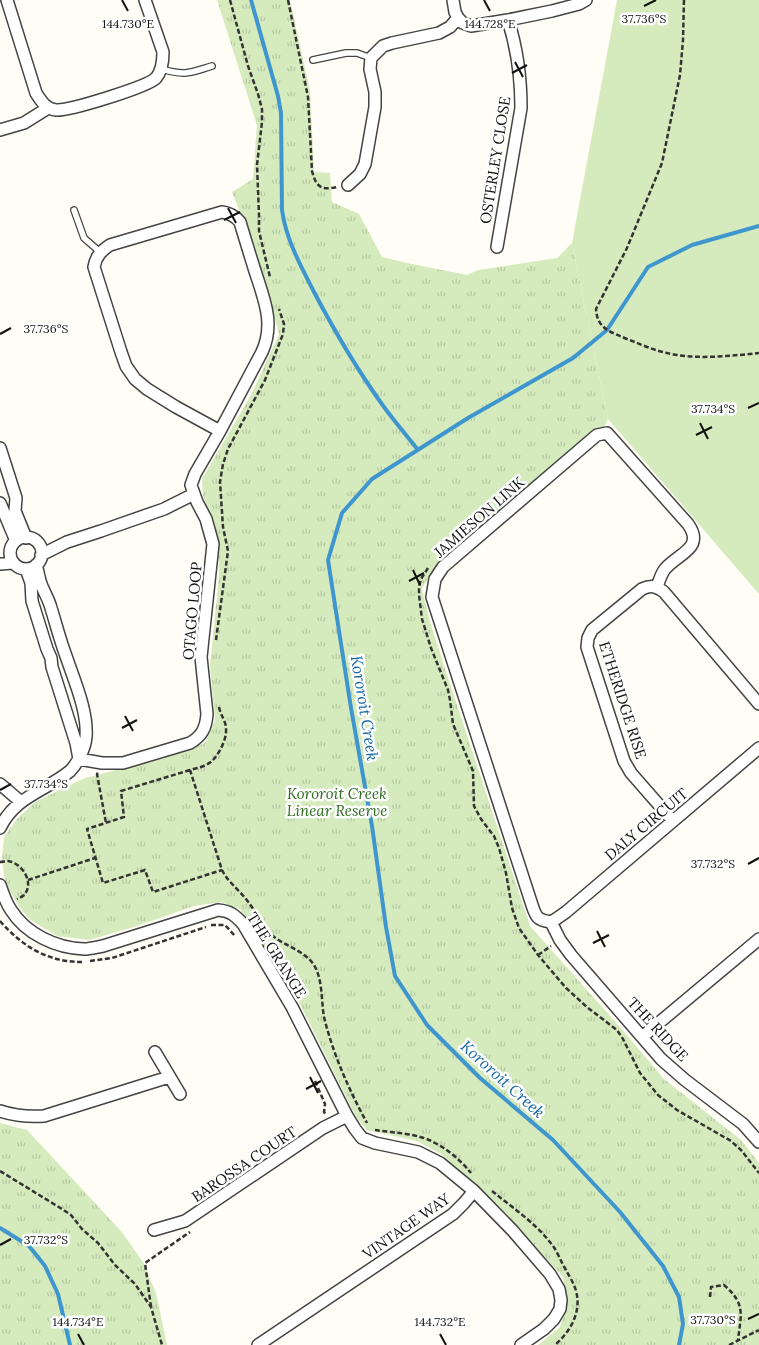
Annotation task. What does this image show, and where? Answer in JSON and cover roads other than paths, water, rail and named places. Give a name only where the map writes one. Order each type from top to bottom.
[{"type":"street","points":[[5,3],[36,93],[48,108],[56,110],[75,107],[142,86],[156,77],[161,69],[163,52],[145,0]]},
{"type":"street","points":[[453,0],[458,18],[463,23],[471,26],[508,20],[579,4],[586,0]]},
{"type":"street","points":[[348,185],[360,174],[365,164],[375,107],[375,92],[370,69],[371,58],[378,50],[392,43],[439,34],[450,27],[458,18]]},
{"type":"street","name":"OSTERLEY CLOSE","points":[[496,247],[521,108],[521,88],[508,20]]},
{"type":"street","points":[[0,130],[24,123],[48,108]]},
{"type":"street","points":[[0,503],[13,550],[21,568],[35,558],[66,542],[164,508],[194,494],[191,485],[192,479],[220,431],[262,352],[268,330],[266,305],[240,222],[228,213],[216,213],[110,245],[97,256],[94,267],[126,366],[135,379],[160,397],[220,431]]},
{"type":"street","name":"JAMIESON LINK","points":[[551,922],[539,919],[532,904],[432,598],[435,579],[443,567],[597,435],[607,433],[694,532],[693,544],[665,569],[657,587]]},
{"type":"street","points":[[0,448],[16,498],[13,550]]},
{"type":"street","name":"OTAGO LOOP","points":[[79,759],[102,763],[123,763],[190,743],[203,733],[207,714],[201,657],[213,544],[206,519],[194,494]]},
{"type":"street","points":[[0,564],[13,550],[30,538],[41,584],[51,606],[65,655],[82,703],[86,736],[79,759],[71,770],[11,810],[0,828]]},
{"type":"street","points":[[35,558],[31,583],[32,601],[51,658],[79,759]]},
{"type":"street","name":"ETHERIDGE RISE","points":[[657,587],[647,586],[642,589],[592,630],[588,638],[587,647],[624,761],[631,773],[672,821]]},
{"type":"street","points":[[657,587],[664,592],[759,704]]},
{"type":"street","name":"DALY CIRCUIT","points":[[551,922],[566,912],[759,748]]},
{"type":"street","points":[[0,784],[21,802]]},
{"type":"street","name":"THE GRANGE","points":[[0,886],[12,912],[34,934],[65,946],[84,949],[103,946],[218,910],[228,911],[236,916],[243,924],[292,1007],[347,1116],[362,1138],[375,1143],[418,1152],[440,1163],[474,1191]]},
{"type":"street","name":"THE RIDGE","points":[[551,922],[560,940],[661,1059],[742,1124],[759,1142]]},
{"type":"street","points":[[642,1037],[759,939]]},
{"type":"street","points":[[155,1052],[168,1077],[180,1094]]},
{"type":"street","points":[[0,1111],[27,1117],[44,1116],[168,1077]]},
{"type":"street","name":"BAROSSA COURT","points":[[154,1230],[185,1221],[323,1128],[347,1116]]},
{"type":"street","points":[[474,1191],[514,1230],[560,1289],[560,1309],[554,1319],[544,1329],[521,1345]]},
{"type":"street","name":"VINTAGE WAY","points":[[258,1345],[453,1214],[474,1191]]},
{"type":"lane","points":[[313,60],[346,53],[357,53],[371,58]]},
{"type":"lane","points":[[161,69],[178,74],[189,74],[212,66]]},
{"type":"lane","points":[[74,210],[84,238],[100,252]]},
{"type":"waterway","points":[[251,0],[281,113],[282,210],[290,242],[314,292],[347,351],[384,407],[418,450]]},
{"type":"waterway","name":"Kororoit Creek","points":[[679,1345],[683,1324],[679,1297],[663,1266],[620,1212],[553,1140],[480,1078],[427,1025],[395,976],[328,560],[342,513],[372,479],[468,418],[573,358],[607,330],[648,267],[692,245],[759,226]]},
{"type":"waterway","name":"Kororoit Creek","points":[[0,1228],[29,1246],[45,1266],[58,1294],[70,1345]]},
{"type":"park label","name":"Kororoit Creek Linear Reserve","points":[[337,802]]}]
